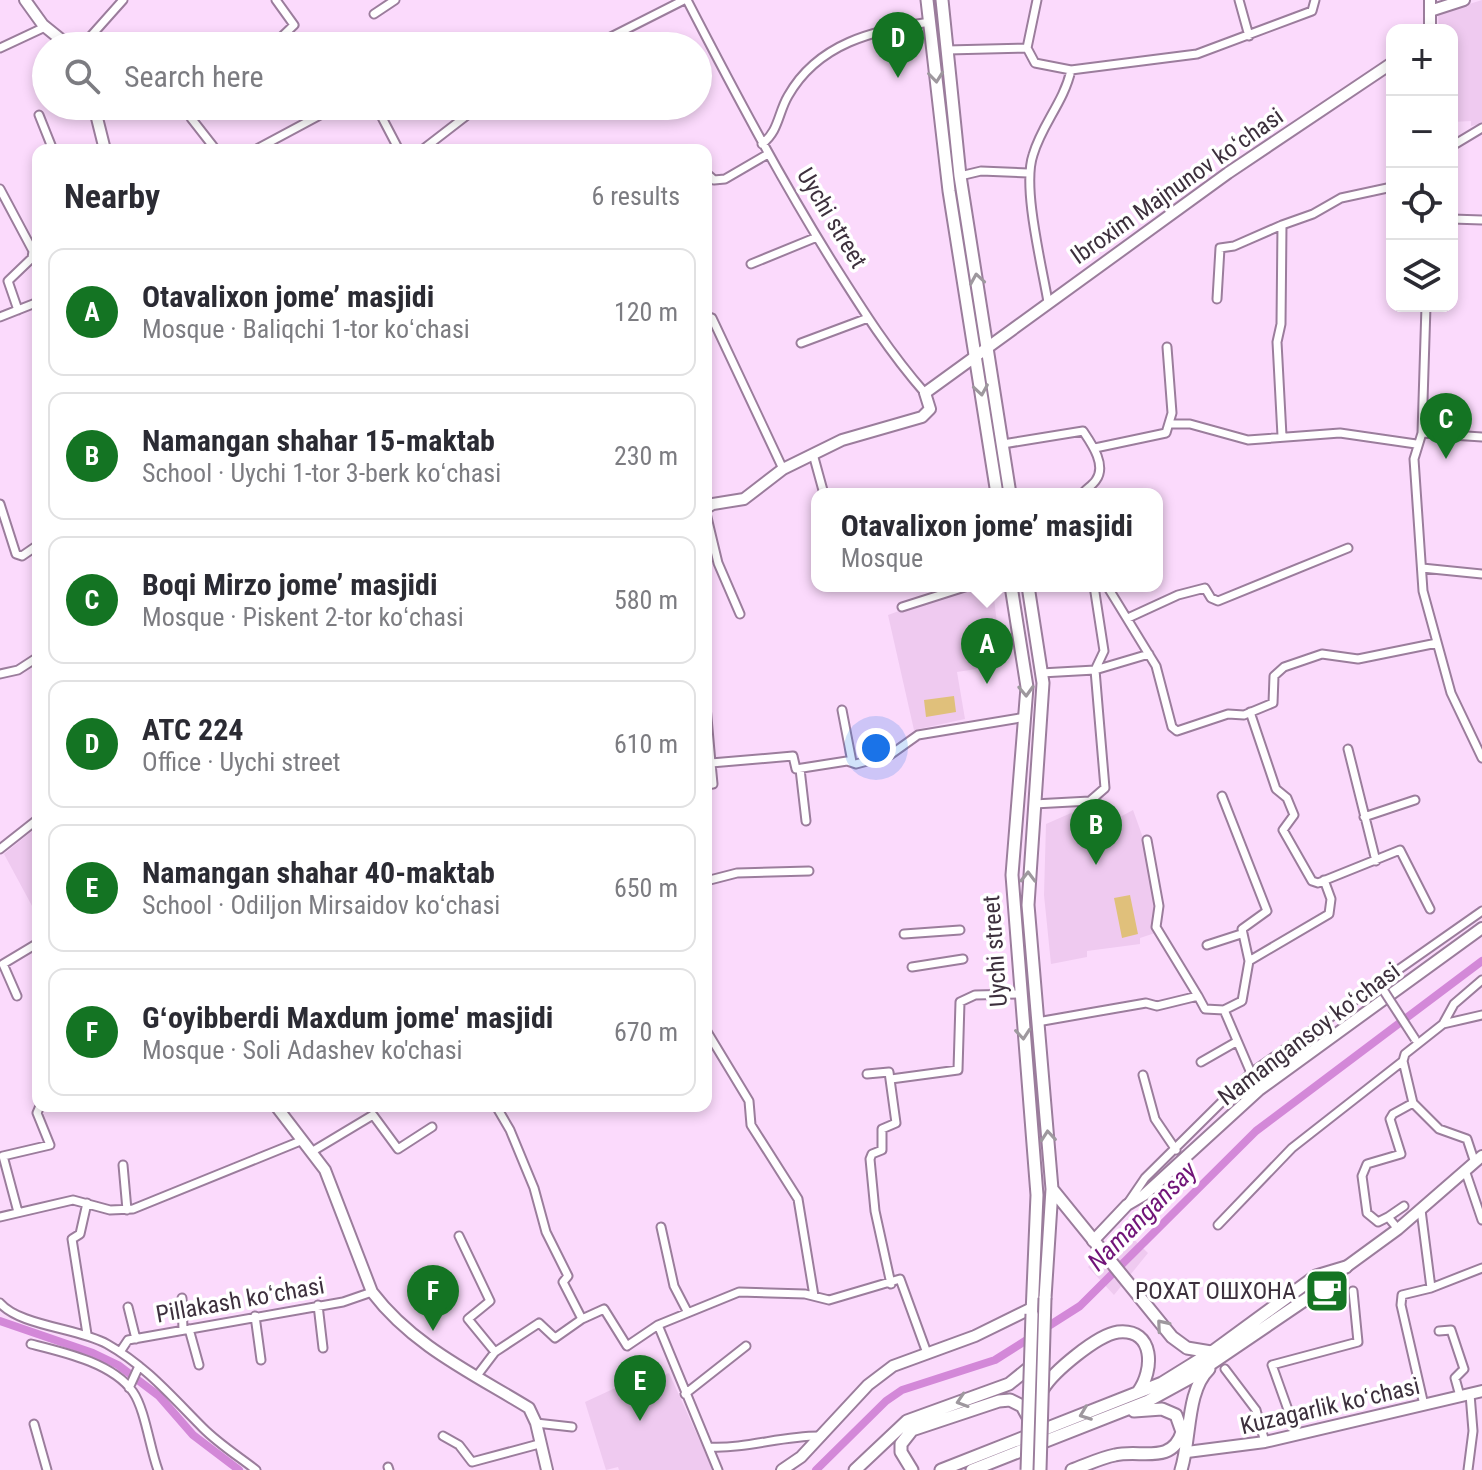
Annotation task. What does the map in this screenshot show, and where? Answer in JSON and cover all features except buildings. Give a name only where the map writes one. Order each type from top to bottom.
[{"type":"main road","points":[[927,0],[949,191],[996,488]]},
{"type":"main road","points":[[942,0],[960,176],[1009,488]]},
{"type":"main road","name":"Uychi street","points":[[1012,592],[1027,687],[1012,875],[1034,1142],[1036,1238],[1027,1470]]},
{"type":"main road","name":"Uychi street","points":[[1029,592],[1041,673],[1042,711],[1032,804],[1028,905],[1052,1189],[1045,1298],[1041,1467]]},
{"type":"main road","points":[[1052,1189],[1067,1203],[1108,1262],[1179,1343],[1216,1355]]},
{"type":"main road","points":[[1036,1238],[1049,1238]]},
{"type":"main road","points":[[972,1470],[1122,1413],[1190,1378],[1316,1276],[1346,1267]]},
{"type":"main road","points":[[1043,1389],[1065,1364],[1111,1334],[1121,1332],[1140,1340],[1151,1363],[1150,1374],[1135,1395]]},
{"type":"main road","points":[[941,1470],[1135,1395],[1216,1355]]},
{"type":"main road","points":[[1181,1470],[1187,1452],[1196,1391],[1216,1355]]},
{"type":"main road","points":[[855,1470],[907,1421],[1009,1384],[1030,1367]]},
{"type":"main road","points":[[912,1470],[901,1452],[905,1437],[912,1430],[1004,1400],[1022,1406],[1029,1419]]},
{"type":"main road","points":[[1072,1470],[1116,1455],[1161,1454],[1172,1450],[1180,1437],[1180,1421],[1173,1412],[1162,1409],[1122,1413]]},
{"type":"street","points":[[25,0],[53,32]]},
{"type":"street","points":[[94,32],[123,0]]},
{"type":"street","points":[[276,0],[294,25],[287,32]]},
{"type":"street","points":[[374,14],[395,0]]},
{"type":"street","points":[[621,32],[685,0]]},
{"type":"street","name":"Uychi street","points":[[685,0],[702,32]]},
{"type":"street","points":[[1037,0],[1027,48],[1035,63],[1071,70],[1197,54],[1312,11],[1315,0]]},
{"type":"street","points":[[1239,0],[1249,36]]},
{"type":"street","points":[[1430,5],[1464,0]]},
{"type":"street","points":[[762,144],[773,133],[793,88],[841,44],[885,29],[930,22]]},
{"type":"street","points":[[33,32],[46,26]]},
{"type":"street","points":[[0,48],[32,33]]},
{"type":"street","points":[[947,50],[1027,48]]},
{"type":"street","name":"Uychi street","points":[[712,50],[817,237],[890,354],[925,393]]},
{"type":"street","name":"Ibroxim Majnunov koʻchasi","points":[[988,346],[1239,165],[1386,67]]},
{"type":"street","points":[[1048,302],[1028,173],[1036,146],[1063,99],[1071,70]]},
{"type":"street","points":[[41,120],[51,144]]},
{"type":"street","points":[[98,120],[104,144]]},
{"type":"street","points":[[193,120],[211,144]]},
{"type":"street","points":[[266,144],[311,120]]},
{"type":"street","points":[[383,120],[396,144]]},
{"type":"street","points":[[430,144],[461,120]]},
{"type":"street","points":[[1458,142],[1482,128]]},
{"type":"street","points":[[712,178],[725,179],[768,154]]},
{"type":"street","points":[[960,176],[981,171],[1028,173]]},
{"type":"street","points":[[1217,299],[1220,248],[1234,246],[1313,214],[1341,198],[1386,188]]},
{"type":"street","points":[[0,189],[32,249]]},
{"type":"street","points":[[1458,219],[1482,220]]},
{"type":"street","points":[[1282,225],[1281,324],[1277,342],[1282,436]]},
{"type":"street","points":[[751,264],[817,237]]},
{"type":"street","points":[[18,310],[8,281],[32,258]]},
{"type":"street","points":[[0,317],[32,304]]},
{"type":"street","points":[[1426,312],[1422,433],[1416,444],[1414,467],[1424,603],[1457,711],[1482,758]]},
{"type":"street","points":[[712,318],[783,469]]},
{"type":"street","points":[[801,343],[868,318]]},
{"type":"street","points":[[712,505],[744,499],[783,469],[842,440],[922,417],[930,409],[925,393],[988,346]]},
{"type":"street","points":[[1095,448],[1163,435],[1171,424],[1167,347]]},
{"type":"street","points":[[1171,424],[1190,424],[1248,440],[1340,433],[1416,444]]},
{"type":"street","points":[[1003,444],[1083,431],[1095,448],[1099,475],[1087,488]]},
{"type":"street","points":[[1422,433],[1482,437]]},
{"type":"street","points":[[813,454],[822,488]]},
{"type":"street","points":[[1,509],[16,554],[22,556],[32,549]]},
{"type":"street","points":[[712,537],[718,563],[740,614]]},
{"type":"street","points":[[1128,618],[1178,595],[1205,588],[1211,598],[1218,601],[1348,548]]},
{"type":"street","points":[[1422,568],[1482,574]]},
{"type":"street","points":[[902,607],[949,592]]},
{"type":"street","points":[[1032,804],[1090,801],[1105,788],[1095,670],[1104,651],[1095,592]]},
{"type":"street","points":[[1111,592],[1163,682],[1175,731],[1198,727],[1228,714],[1250,712],[1273,703],[1274,676],[1284,667],[1325,654],[1358,659],[1437,643]]},
{"type":"street","points":[[1041,673],[1095,670],[1149,654]]},
{"type":"street","points":[[0,674],[18,670],[32,661]]},
{"type":"street","points":[[842,710],[852,762]]},
{"type":"street","points":[[1250,712],[1276,789],[1287,798],[1294,815],[1283,827],[1285,833],[1312,881],[1324,880],[1400,850],[1430,909]]},
{"type":"street","points":[[800,769],[890,755],[918,735],[1026,717]]},
{"type":"street","points":[[1348,749],[1376,861]]},
{"type":"street","points":[[712,763],[793,756],[800,769],[806,821]]},
{"type":"street","points":[[1147,840],[1159,906],[1156,927],[1205,1009],[1224,1010],[1242,1001],[1249,961],[1241,934],[1244,926],[1267,911],[1222,796]]},
{"type":"street","points":[[1364,817],[1415,800]]},
{"type":"street","points":[[0,849],[32,824]]},
{"type":"street","points":[[712,879],[737,873],[809,871]]},
{"type":"street","points":[[1249,961],[1329,914],[1331,899],[1324,880]]},
{"type":"street","points":[[1127,1205],[1145,1178],[1251,1073],[1381,986],[1482,911]]},
{"type":"street","name":"Namangansoy koʻchasi","points":[[1093,1241],[1127,1205],[1144,1195],[1259,1090],[1482,928]]},
{"type":"street","points":[[904,934],[960,930]]},
{"type":"street","points":[[1207,945],[1241,934]]},
{"type":"street","points":[[17,996],[3,964],[32,947]]},
{"type":"street","points":[[912,967],[963,959]]},
{"type":"street","points":[[1443,1024],[1454,1004],[1482,980]]},
{"type":"street","points":[[1381,986],[1415,1040]]},
{"type":"street","points":[[891,1079],[958,1070],[960,1002],[975,995],[1020,994]]},
{"type":"street","points":[[1037,1022],[1146,1003],[1157,1006],[1198,996]]},
{"type":"street","points":[[1224,1010],[1251,1073]]},
{"type":"street","points":[[1218,1225],[1292,1148],[1403,1061],[1415,1040],[1443,1024],[1482,1015]]},
{"type":"street","points":[[712,1039],[749,1101],[748,1120],[798,1199],[814,1296]]},
{"type":"street","points":[[1201,1062],[1236,1042]]},
{"type":"street","points":[[1403,1061],[1413,1103]]},
{"type":"street","points":[[867,1074],[888,1071],[891,1079],[896,1123],[882,1129],[882,1150],[871,1156],[875,1211],[891,1284]]},
{"type":"street","points":[[1143,1075],[1155,1119],[1176,1150]]},
{"type":"street","points":[[1346,1267],[1398,1229],[1479,1160],[1466,1138],[1439,1129],[1420,1106],[1413,1103]]},
{"type":"street","points":[[1404,1206],[1378,1222],[1367,1213],[1363,1171],[1367,1164],[1401,1154],[1391,1116],[1413,1103]]},
{"type":"street","points":[[18,1212],[3,1156],[50,1145],[37,1112]]},
{"type":"street","points":[[281,1112],[325,1170],[372,1292],[396,1321],[420,1342],[529,1408],[536,1423],[547,1470]]},
{"type":"street","points":[[499,1112],[534,1188],[546,1232],[568,1276],[563,1282],[582,1319]]},
{"type":"street","points":[[313,1151],[373,1115],[398,1149],[432,1127]]},
{"type":"street","points":[[0,1217],[64,1201],[127,1210],[303,1140]]},
{"type":"street","points":[[123,1165],[127,1210]]},
{"type":"street","points":[[1466,1173],[1482,1220]]},
{"type":"street","points":[[87,1203],[80,1234],[72,1239],[87,1334]]},
{"type":"street","points":[[1421,1210],[1431,1288]]},
{"type":"street","points":[[1388,1217],[1398,1229]]},
{"type":"street","points":[[661,1227],[674,1286],[687,1311]]},
{"type":"street","points":[[459,1236],[490,1301],[468,1319],[495,1352]]},
{"type":"street","points":[[1424,1405],[1401,1297],[1482,1268]]},
{"type":"street","points":[[476,1377],[495,1352],[539,1323],[555,1338],[598,1310],[606,1311],[627,1346],[658,1325],[687,1311],[748,1291],[829,1300],[900,1279],[927,1353]]},
{"type":"street","points":[[1297,1435],[1272,1365],[1358,1342],[1353,1291]]},
{"type":"street","name":"Pillakash koʻchasi","points":[[120,1352],[128,1340],[343,1302],[372,1292]]},
{"type":"street","points":[[182,1298],[186,1329],[199,1365]]},
{"type":"street","points":[[0,1303],[13,1313],[87,1334],[120,1352],[138,1369],[163,1384],[222,1445],[256,1470]]},
{"type":"street","points":[[318,1305],[323,1348]]},
{"type":"street","points":[[128,1307],[136,1339]]},
{"type":"street","points":[[782,1470],[822,1436],[878,1377],[927,1353],[1032,1311]]},
{"type":"street","points":[[255,1316],[261,1360]]},
{"type":"street","points":[[658,1325],[718,1470]]},
{"type":"street","points":[[1439,1331],[1451,1330],[1464,1369],[1455,1378],[1465,1395],[1473,1431],[1468,1470]]},
{"type":"street","points":[[31,1344],[83,1360],[129,1387],[138,1403],[158,1470]]},
{"type":"street","points":[[685,1394],[746,1346]]},
{"type":"street","points":[[129,1387],[138,1369]]},
{"type":"street","points":[[1225,1369],[1256,1410],[1265,1442]]},
{"type":"street","name":"Kuzagarlik koʻchasi","points":[[1187,1452],[1265,1442],[1482,1391]]},
{"type":"street","points":[[536,1423],[572,1427]]},
{"type":"street","points":[[34,1424],[47,1470]]},
{"type":"street","points":[[443,1436],[459,1445],[472,1462],[539,1444]]},
{"type":"street","points":[[709,1447],[748,1446],[793,1436],[822,1436]]},
{"type":"street","points":[[1470,1450],[1482,1452]]},
{"type":"shaded area","points":[[1482,0],[1482,124],[1471,126],[1471,121],[1458,122],[1458,24],[1439,24],[1438,14]]},
{"type":"shaded area","points":[[958,592],[993,592],[1002,665],[957,672],[965,719],[914,730],[888,615]]},
{"type":"shaded area","points":[[954,696],[956,712],[926,717],[924,700]]},
{"type":"shaded area","points":[[1094,803],[1105,825],[1133,810],[1142,835],[1156,904],[1155,933],[1140,938],[1140,944],[1087,951],[1087,957],[1051,964],[1044,895],[1046,824]]},
{"type":"shaded area","points":[[32,831],[32,906],[4,854]]},
{"type":"shaded area","points":[[1130,895],[1138,934],[1122,938],[1114,898]]},
{"type":"shaded area","points":[[1122,1228],[1148,1253],[1114,1295],[1088,1267]]},
{"type":"shaded area","points":[[669,1373],[713,1470],[619,1470],[618,1467],[606,1470],[585,1402],[624,1384],[627,1390]]},
{"type":"waterway","name":"Namangansay","points":[[816,1470],[886,1401],[902,1390],[995,1360],[1080,1306],[1256,1131],[1482,961]]},
{"type":"waterway","points":[[0,1321],[93,1353],[118,1365],[159,1396],[193,1435],[239,1470]]},
{"type":"place","name":"ATC 224","points":[[898,78]]},
{"type":"place","name":"Boqi Mirzo jome’ masjidi","points":[[1446,459]]},
{"type":"place","name":"Otavalixon jome’ masjidi","points":[[987,684]]},
{"type":"place","name":"Namangan shahar 15-maktab","points":[[1096,865]]},
{"type":"place","name":"РОХАТ ОШХОНА","points":[[1327,1291]]},
{"type":"place","name":"Gʻoyibberdi Maxdum jome' masjidi","points":[[433,1331]]},
{"type":"place","name":"Namangan shahar 40-maktab","points":[[640,1421]]}]
